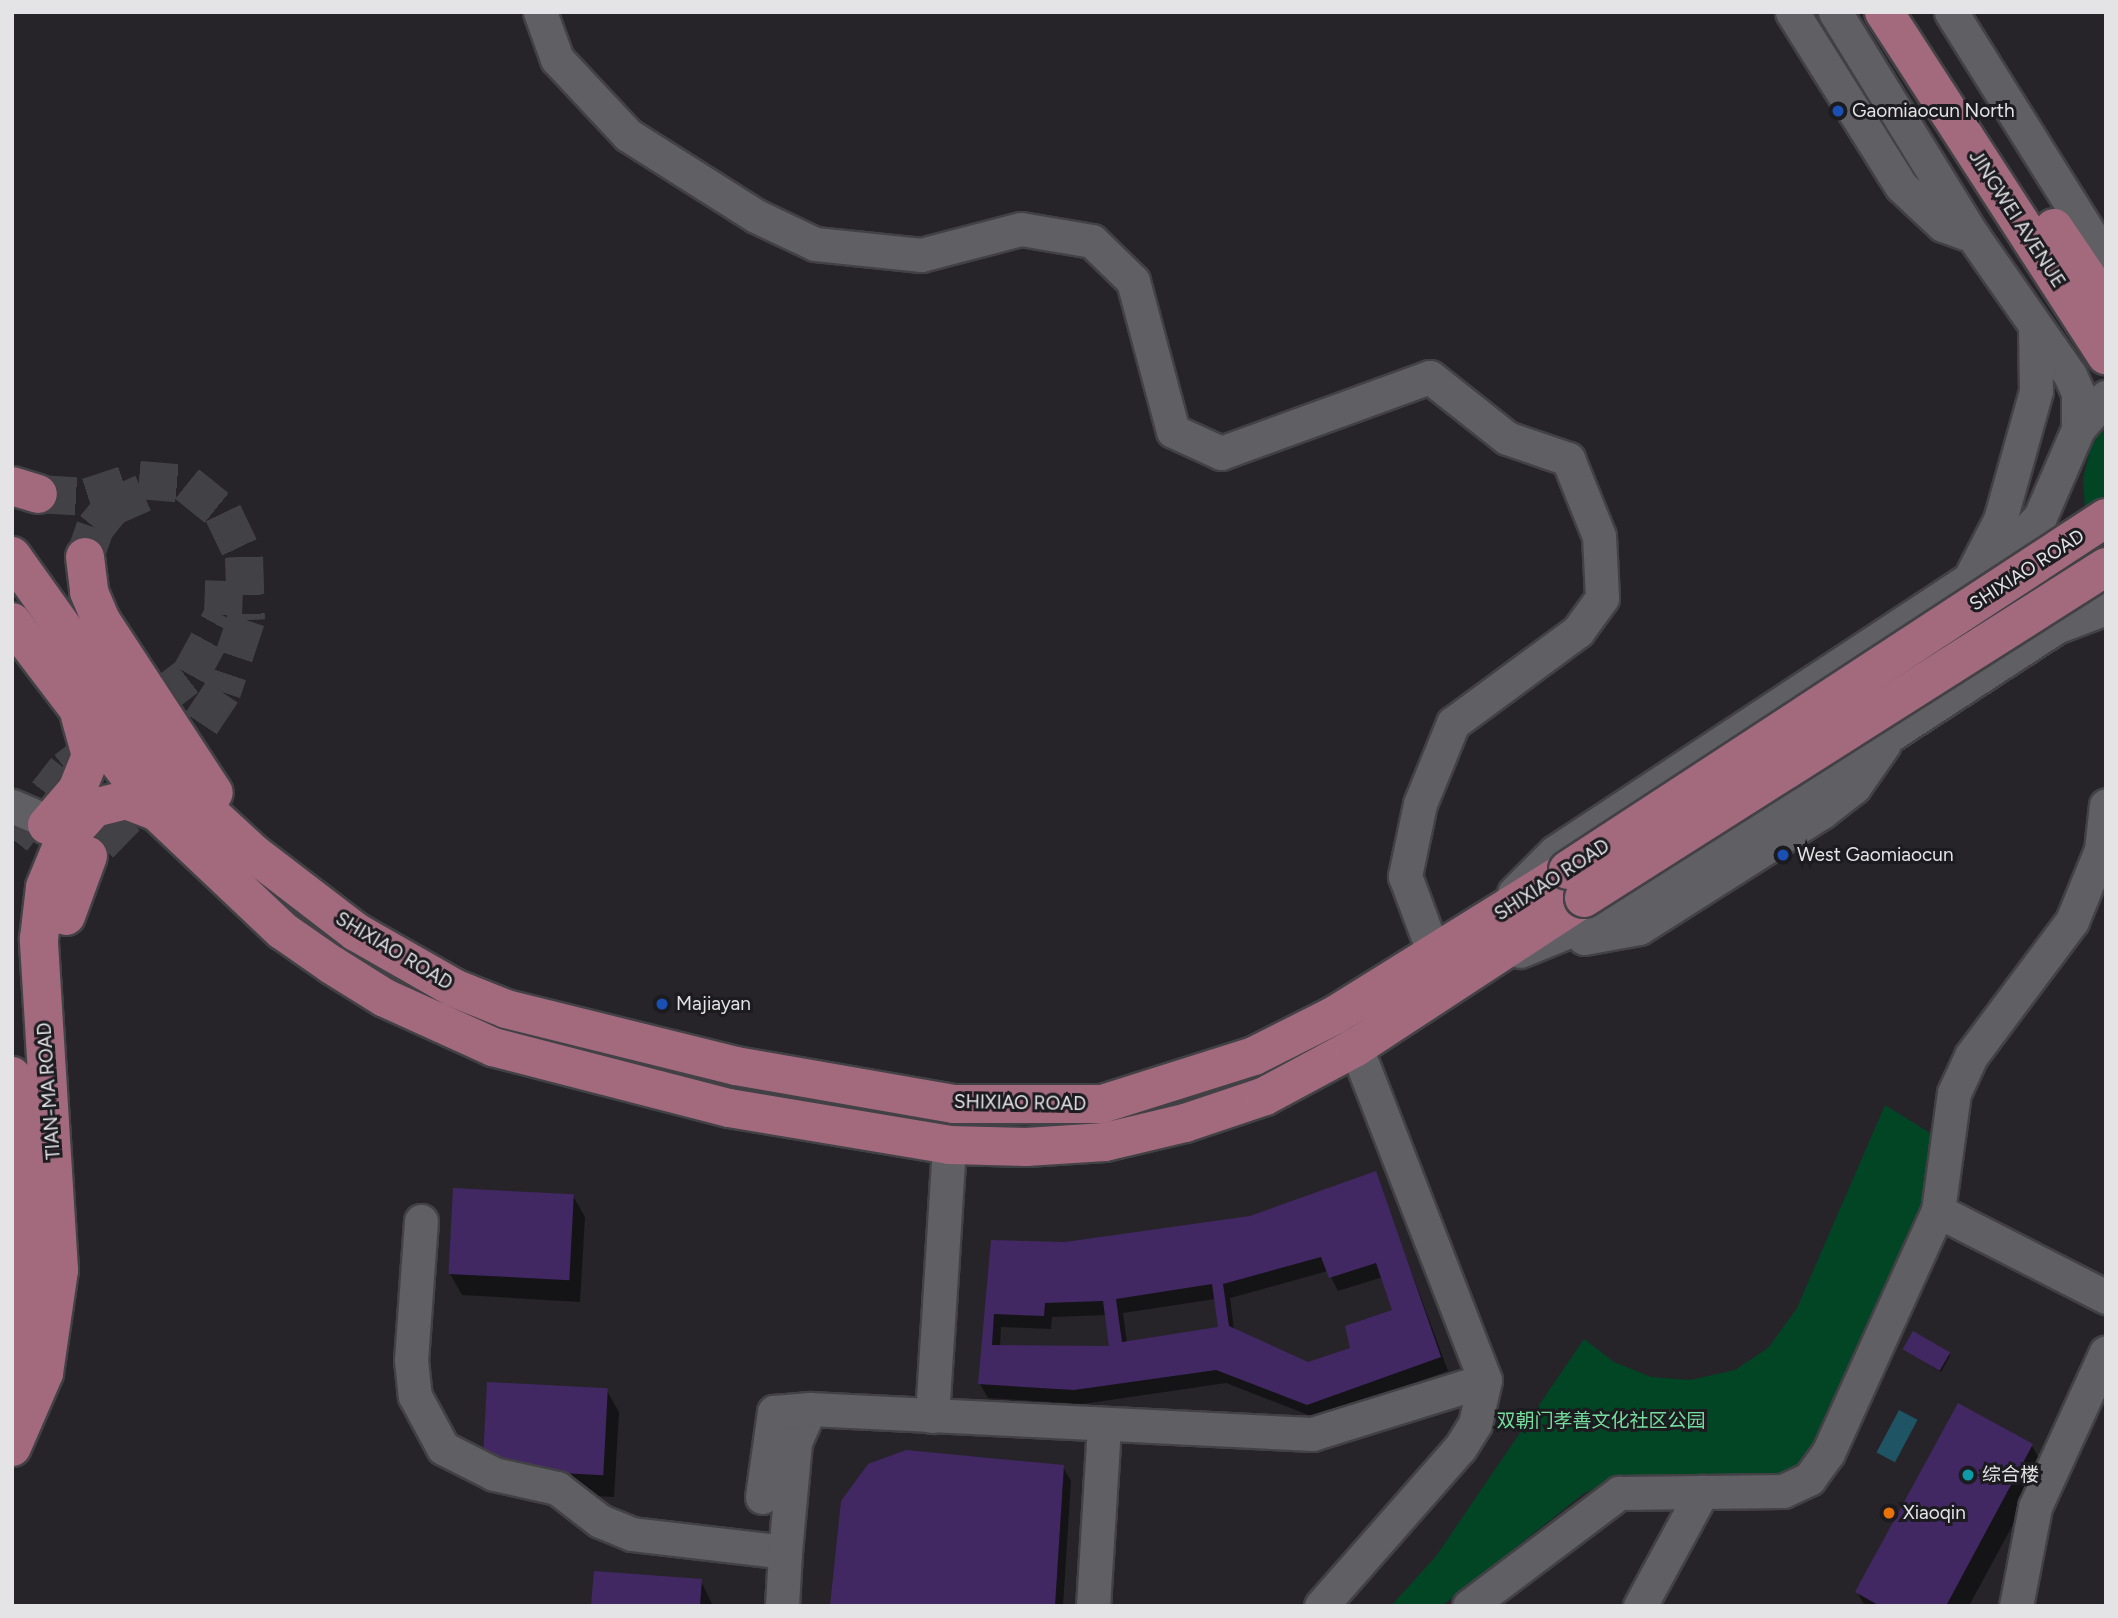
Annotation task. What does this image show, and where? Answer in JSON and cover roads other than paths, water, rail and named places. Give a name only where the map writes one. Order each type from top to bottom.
[{"type":"main road","name":"JINGWEI AVENUE","points":[[1884,12],[2106,355]]},
{"type":"main road","name":"JINGWEI AVENUE","points":[[1915,12],[2106,305]]},
{"type":"main road","name":"SHIXIAO ROAD","points":[[12,622],[157,812],[283,931],[385,998],[437,1024],[635,1088],[949,1144],[1026,1147],[1132,1136],[1265,1096],[1356,1047],[1482,966],[1576,884],[2106,518]]},
{"type":"main road","name":"SHIXIAO ROAD","points":[[12,556],[150,750],[253,853],[407,964],[506,1009],[662,1050],[954,1104],[1102,1104],[1180,1083],[1254,1056],[1479,929],[1576,884],[2102,593]]},
{"type":"main road","points":[[85,557],[89,592],[102,622],[253,853]]},
{"type":"main road","name":"TIAN-MA ROAD","points":[[12,1447],[44,1373],[59,1270],[16,937],[23,880],[49,822],[77,790],[91,756],[78,710]]},
{"type":"main road","name":"TIAN-MA ROAD","points":[[12,1377],[31,1271],[37,1116],[39,939],[45,887],[63,843],[94,808],[126,800],[157,812]]},
{"type":"main road","points":[[37,1116],[69,1028],[63,941],[70,894],[88,856]]},
{"type":"main road","points":[[12,1076],[37,1116]]},
{"type":"street","points":[[540,12],[557,59],[628,135],[756,216],[815,244],[921,255],[1021,229],[1092,241],[1133,281],[1173,431],[1221,453],[1430,377],[1507,438],[1568,458],[1599,536],[1602,598],[1578,631],[1453,723],[1420,804],[1405,876],[1434,954]]},
{"type":"street","points":[[1793,12],[1901,186],[1943,225],[1973,236]]},
{"type":"street","points":[[1479,929],[1555,852],[1967,582],[2023,539],[2063,473],[2078,429],[2078,393],[2058,356],[1973,236],[1835,12]]},
{"type":"street","points":[[1951,12],[2106,260]]},
{"type":"street","points":[[1967,582],[2000,520],[2036,391],[2035,324]]},
{"type":"street","points":[[2058,356],[2089,376],[2106,371]]},
{"type":"street","points":[[2078,429],[2106,397]]},
{"type":"street","points":[[1482,966],[1623,909],[2056,626],[2102,593],[2069,531],[2063,473]]},
{"type":"street","points":[[1469,1606],[1619,1493],[1783,1491],[1809,1479],[1828,1453],[1938,1211],[1954,1093],[1971,1056],[2072,921],[2101,850],[2106,805]]},
{"type":"street","points":[[12,806],[49,822]]},
{"type":"street","points":[[1321,1606],[1461,1448],[1475,1424],[1485,1380],[1356,1047]]},
{"type":"street","points":[[932,1416],[949,1144]]},
{"type":"street","points":[[1938,1211],[2106,1297]]},
{"type":"street","points":[[421,1220],[411,1360],[415,1396],[443,1448],[494,1474],[557,1488],[600,1521],[632,1534],[785,1552]]},
{"type":"street","points":[[2016,1606],[2035,1507],[2106,1352]]},
{"type":"street","points":[[762,1497],[769,1421],[782,1407],[1104,1426],[1312,1434],[1485,1380]]},
{"type":"street","points":[[782,1606],[795,1441],[810,1409]]},
{"type":"street","points":[[1093,1606],[1104,1426]]},
{"type":"street","points":[[1640,1606],[1702,1492]]},
{"type":"water","points":[[1899,1410],[1918,1420],[1895,1462],[1876,1452]]},
{"type":"tunnel","points":[[38,494],[88,497],[139,480],[187,484],[223,513],[244,557],[246,620],[222,692],[166,776],[88,856]]},
{"type":"tunnel","points":[[85,557],[95,528],[112,507],[143,493]]},
{"type":"tunnel","points":[[12,839],[66,770],[190,675],[223,615],[224,581]]},
{"type":"place","name":"Gaomiaocun North","points":[[1838,111]]},
{"type":"place","name":"West Gaomiaocun","points":[[1783,855]]},
{"type":"place","name":"Majiayan","points":[[662,1004]]},
{"type":"place","name":"综合楼","points":[[1968,1475]]},
{"type":"place","name":"Xiaoqin","points":[[1889,1513]]},
{"type":"park label","name":"双朝门孝善文化社区公园","points":[[1601,1421]]}]
